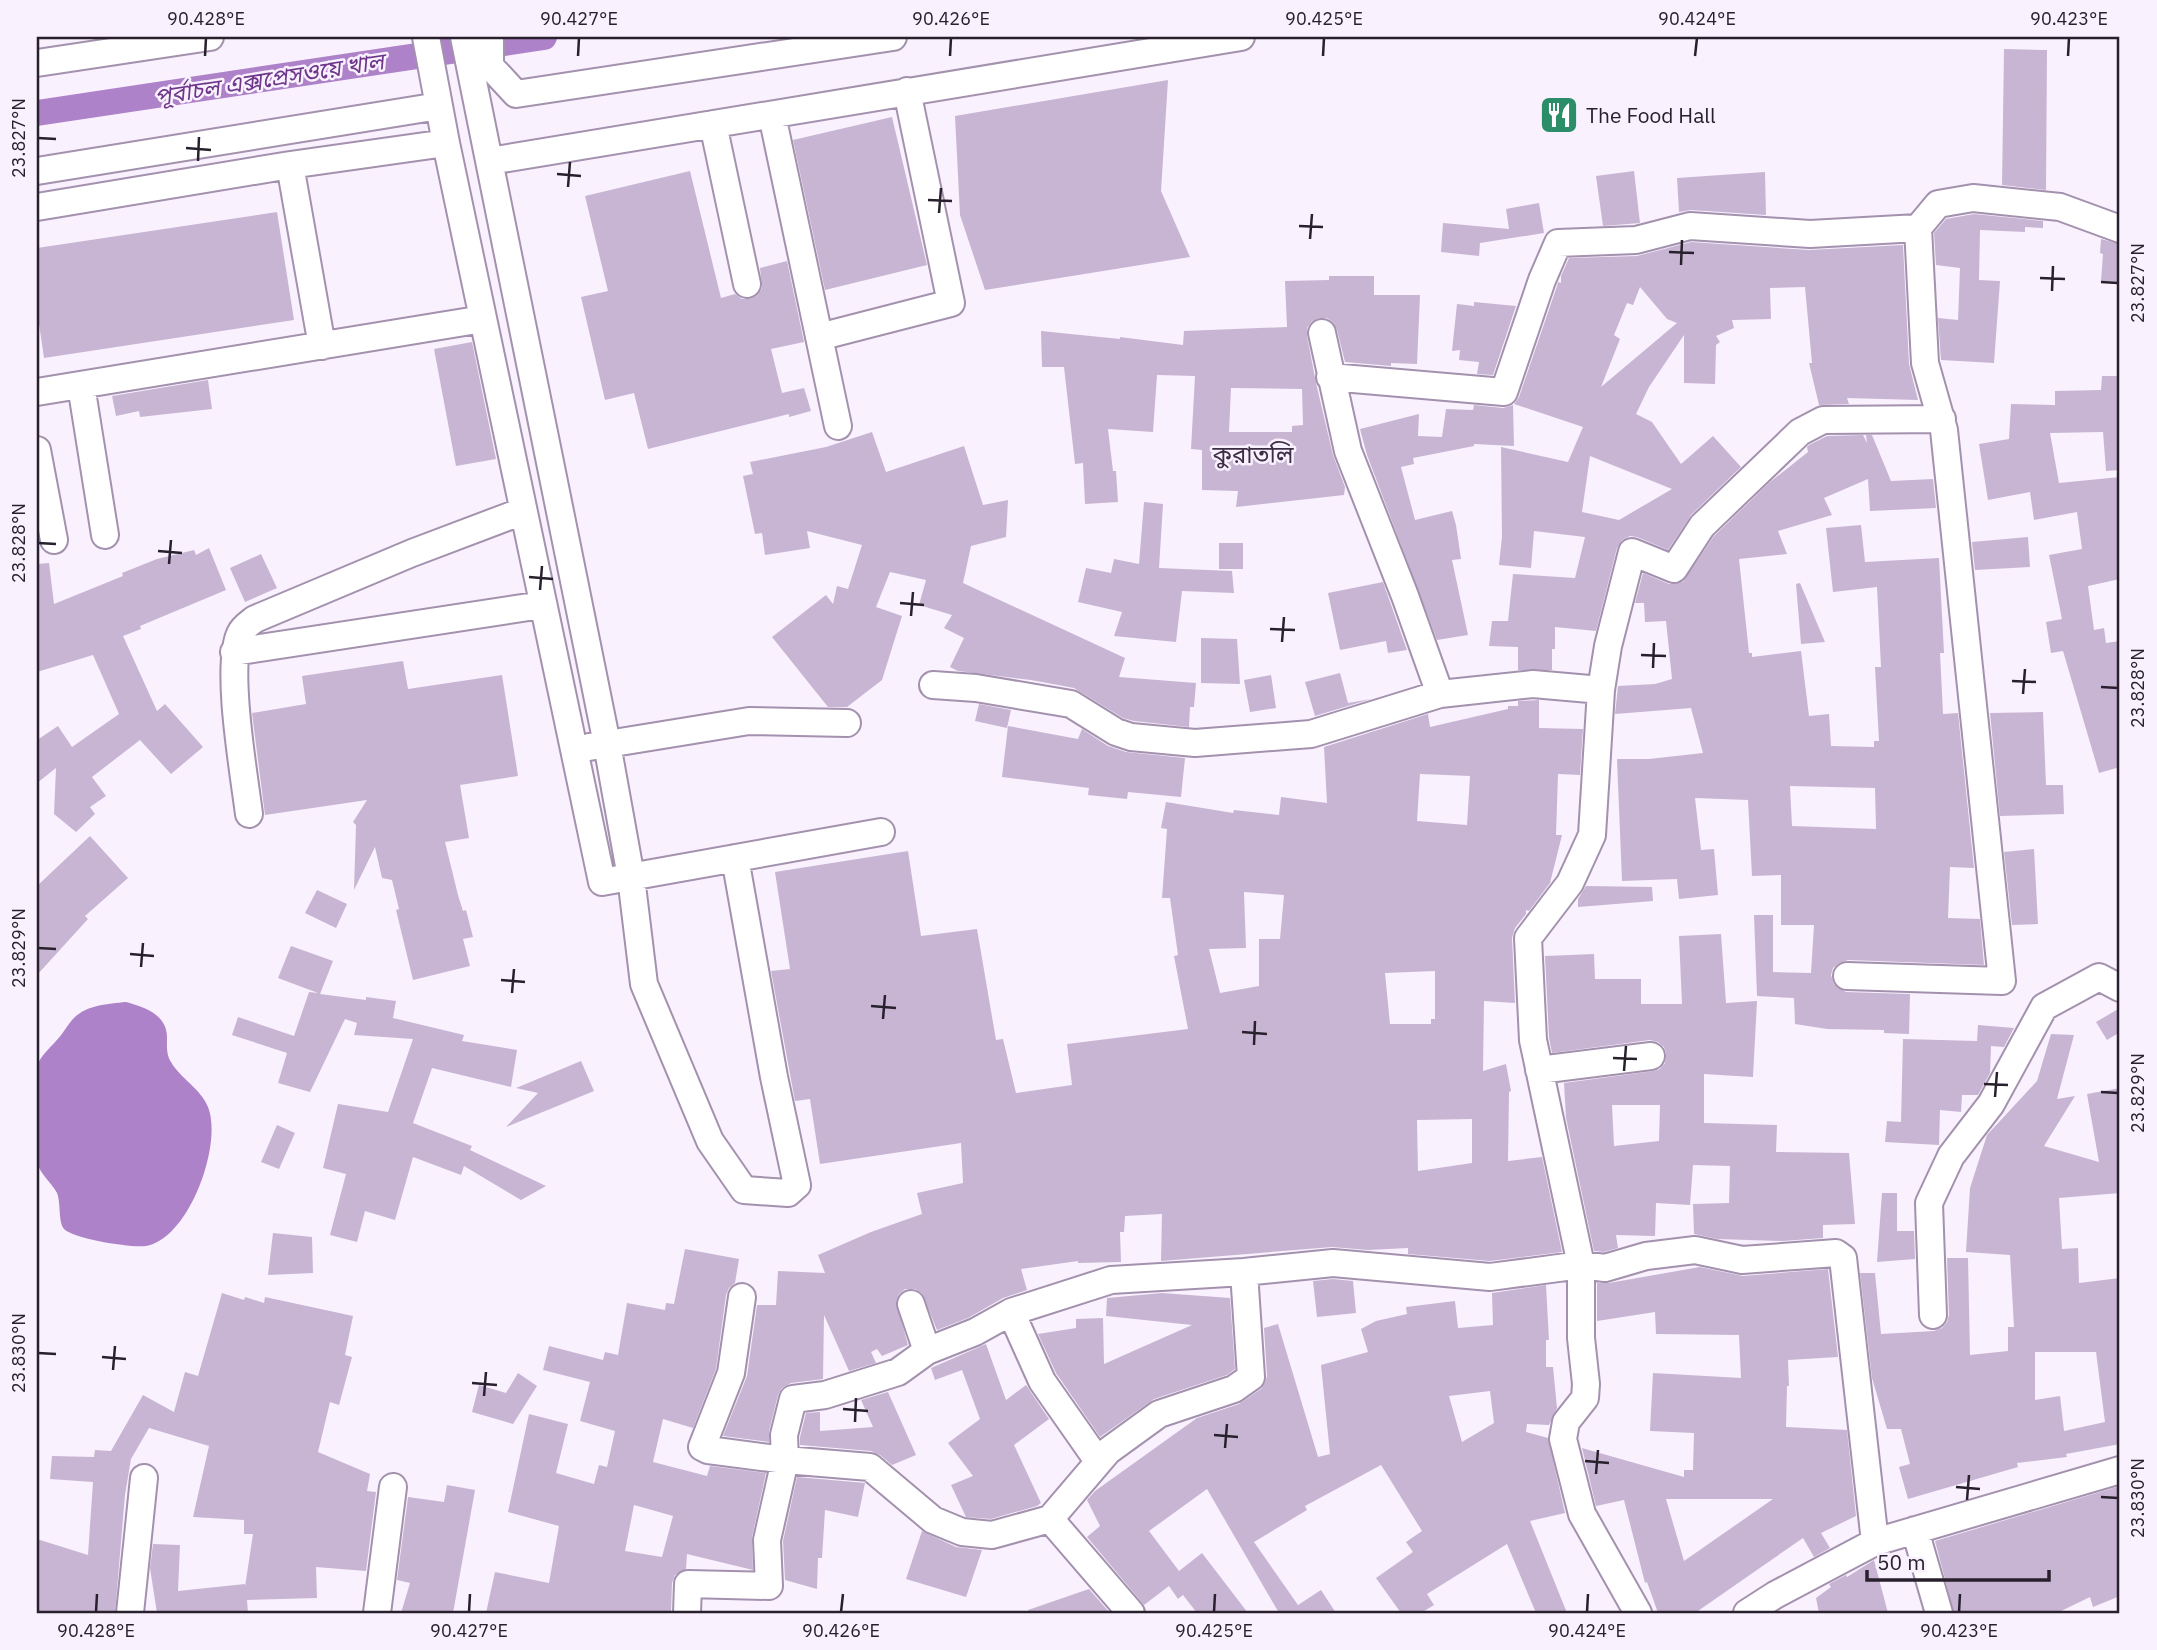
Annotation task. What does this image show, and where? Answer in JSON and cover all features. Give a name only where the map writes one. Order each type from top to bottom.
[{"type":"street","points":[[37,64],[210,37]]},
{"type":"street","points":[[412,37],[416,43],[432,107],[445,138],[602,882],[881,832]]},
{"type":"street","points":[[426,37],[432,107]]},
{"type":"street","points":[[464,37],[607,744],[631,877],[644,984],[710,1141],[744,1190],[788,1193],[797,1185],[774,1077],[735,858]]},
{"type":"street","points":[[490,37],[490,66],[516,94],[893,37]]},
{"type":"street","points":[[490,161],[1241,37]]},
{"type":"street","points":[[819,337],[951,303],[907,91]]},
{"type":"street","points":[[37,171],[432,107]]},
{"type":"street","points":[[772,115],[838,426]]},
{"type":"street","points":[[713,124],[747,284]]},
{"type":"street","points":[[37,207],[445,138]]},
{"type":"street","points":[[290,165],[322,346]]},
{"type":"street","points":[[1847,976],[2002,981],[1942,419],[1926,363],[1918,228],[1938,204],[1973,198],[2060,207],[2120,229]]},
{"type":"street","points":[[1330,377],[1504,392],[1558,243],[1636,240],[1690,226],[1810,233],[1918,228]]},
{"type":"street","points":[[37,392],[483,319]]},
{"type":"street","points":[[1322,334],[1348,451],[1440,694]]},
{"type":"street","points":[[81,385],[105,535]]},
{"type":"street","points":[[1638,1613],[1582,1514],[1563,1439],[1566,1422],[1585,1398],[1587,1384],[1581,1338],[1581,1265],[1533,1040],[1528,939],[1570,883],[1592,835],[1601,690],[1608,646],[1632,552],[1674,569],[1702,526],[1800,432],[1824,420],[1942,419]]},
{"type":"street","points":[[37,450],[54,540]]},
{"type":"street","points":[[249,814],[234,681],[234,652],[241,631],[255,619],[412,553],[523,511]]},
{"type":"street","points":[[234,652],[542,605]]},
{"type":"street","points":[[933,685],[976,688],[1071,704],[1116,732],[1131,737],[1195,743],[1311,734],[1440,694],[1533,684],[1601,690]]},
{"type":"street","points":[[574,749],[749,721],[846,723]]},
{"type":"street","points":[[1933,1315],[1928,1203],[1951,1156],[1991,1104],[2044,1007],[2099,977],[2120,988]]},
{"type":"street","points":[[1539,1070],[1651,1056]]},
{"type":"street","points":[[687,1613],[688,1584],[769,1586],[767,1540],[785,1460],[784,1435],[793,1399],[825,1395],[898,1372],[927,1351],[975,1332],[1011,1312],[1111,1280],[1244,1272],[1334,1263],[1490,1277],[1581,1265],[1605,1268],[1646,1256],[1695,1250],[1742,1260],[1836,1253],[1843,1258],[1875,1542]]},
{"type":"street","points":[[742,1297],[731,1373],[702,1447],[785,1460],[870,1467],[933,1520],[962,1532],[992,1535],[1050,1519],[1108,1451],[1158,1414],[1234,1388],[1251,1377],[1244,1272]]},
{"type":"street","points":[[911,1304],[927,1351]]},
{"type":"street","points":[[1011,1312],[1042,1381],[1098,1461]]},
{"type":"street","points":[[1747,1613],[1775,1595],[1875,1542],[2120,1470]]},
{"type":"street","points":[[130,1613],[144,1478]]},
{"type":"street","points":[[377,1613],[393,1487]]},
{"type":"street","points":[[1050,1519],[1131,1613]]},
{"type":"street","points":[[1915,1530],[1940,1613]]},
{"type":"shaded area","points":[[126,1002],[147,1009],[163,1022],[169,1059],[205,1101],[211,1123],[211,1143],[206,1165],[199,1188],[188,1209],[176,1227],[162,1240],[146,1246],[103,1242],[64,1229],[57,1193],[40,1170],[36,1156],[36,1084],[40,1060],[77,1015],[97,1006]]},
{"type":"building","points":[[2004,49],[2047,50],[2046,190],[2002,185]]},
{"type":"building","points":[[1168,80],[1161,191],[1190,257],[985,290],[960,215],[955,116]]},
{"type":"building","points":[[892,117],[927,265],[825,290],[793,140]]},
{"type":"building","points":[[690,171],[721,298],[735,294],[742,299],[757,296],[762,288],[760,268],[787,261],[804,342],[771,349],[782,393],[804,388],[811,411],[648,449],[634,393],[605,400],[581,297],[608,291],[585,196]]},
{"type":"building","points":[[1634,171],[1640,223],[1603,226],[1596,176]]},
{"type":"building","points":[[1765,172],[1766,215],[1691,210],[1679,212],[1677,178]]},
{"type":"building","points":[[1539,203],[1544,233],[1480,243],[1479,256],[1441,252],[1443,223],[1509,229],[1506,209]]},
{"type":"building","points":[[277,212],[294,320],[44,358],[37,310],[37,248]]},
{"type":"building","points":[[1974,214],[2043,221],[2043,228],[2025,227],[2025,232],[1980,230],[1979,280],[2000,281],[1994,363],[1941,360],[1938,318],[1958,320],[1960,268],[1936,265],[1934,233],[1946,219]]},
{"type":"building","points":[[2101,239],[2120,244],[2120,282],[2101,281]]},
{"type":"building","points":[[1691,242],[1809,250],[1903,245],[1909,364],[1918,400],[1847,398],[1849,404],[1819,405],[1809,363],[1812,363],[1805,287],[1770,288],[1771,319],[1732,320],[1734,328],[1716,336],[1720,342],[1716,345],[1715,384],[1684,383],[1684,335],[1649,387],[1636,414],[1652,422],[1681,464],[1713,436],[1741,467],[1691,515],[1668,550],[1637,537],[1630,536],[1622,540],[1617,548],[1596,631],[1555,627],[1552,670],[1518,670],[1518,647],[1489,646],[1492,621],[1508,621],[1513,574],[1575,578],[1585,537],[1534,531],[1531,568],[1499,565],[1502,537],[1501,447],[1568,462],[1583,427],[1514,404],[1519,397],[1558,282],[1561,283],[1561,276],[1569,258],[1637,256]],"holes":[[[1640,287],[1667,319],[1677,323],[1601,387],[1620,339],[1614,335],[1627,303],[1633,305]],[[1590,456],[1672,489],[1619,520],[1582,512]]]},
{"type":"building","points":[[1329,276],[1374,276],[1374,295],[1420,295],[1417,364],[1391,363],[1391,366],[1345,362],[1333,322],[1327,318],[1319,318],[1312,321],[1307,328],[1316,383],[1333,455],[1345,487],[1344,495],[1236,507],[1238,491],[1202,490],[1202,450],[1191,449],[1195,376],[1157,375],[1153,432],[1108,429],[1113,471],[1116,471],[1118,502],[1085,504],[1083,463],[1075,464],[1064,367],[1042,367],[1041,331],[1183,345],[1184,331],[1287,327],[1285,281],[1329,280]],"holes":[[[1231,388],[1302,389],[1303,425],[1292,426],[1292,432],[1229,432]]]},
{"type":"building","points":[[1474,302],[1516,306],[1493,375],[1477,374],[1479,362],[1459,360],[1460,350],[1452,351],[1457,304],[1474,306]]},
{"type":"building","points":[[472,342],[496,459],[456,466],[434,349]]},
{"type":"building","points":[[2102,376],[2120,376],[2120,470],[2106,471],[2103,432],[2050,433],[2059,483],[2120,477],[2120,579],[2088,586],[2094,630],[2104,628],[2106,643],[2120,641],[2120,767],[2099,773],[2063,651],[2051,653],[2046,622],[2062,619],[2049,555],[2082,549],[2077,512],[2034,520],[2030,492],[1988,500],[1979,444],[2009,439],[2011,404],[2055,405],[2055,391],[2101,390]]},
{"type":"building","points":[[208,380],[212,409],[140,417],[139,411],[116,416],[112,396]]},
{"type":"building","points":[[1474,405],[1503,408],[1513,405],[1514,446],[1474,444],[1413,458],[1414,464],[1401,467],[1415,520],[1452,511],[1456,525],[1461,559],[1452,560],[1468,635],[1437,640],[1367,455],[1360,429],[1419,414],[1418,436],[1442,437],[1446,409],[1473,410]]},
{"type":"building","points":[[872,432],[886,472],[964,446],[983,505],[1008,500],[1006,537],[971,546],[963,583],[1125,658],[1119,677],[1196,683],[1194,707],[1190,707],[1189,727],[1123,718],[1074,688],[958,671],[950,667],[964,638],[944,628],[952,615],[919,605],[926,580],[890,572],[876,607],[902,616],[882,680],[847,707],[828,707],[772,637],[826,595],[833,604],[837,586],[848,589],[862,545],[807,531],[810,548],[765,555],[762,533],[755,534],[743,476],[753,474],[750,462],[826,447]]},
{"type":"building","points":[[1863,435],[1867,443],[1866,435],[1872,435],[1891,481],[1933,479],[1936,508],[1870,511],[1868,479],[1824,498],[1832,515],[1778,531],[1787,554],[1739,559],[1749,653],[1752,653],[1752,657],[1801,651],[1809,716],[1829,714],[1831,746],[1874,747],[1874,741],[1879,741],[1875,667],[1881,667],[1877,587],[1833,592],[1826,528],[1861,525],[1865,562],[1939,558],[1944,653],[1940,653],[1943,714],[1958,713],[1974,868],[1950,867],[1948,918],[1980,919],[1984,965],[1848,960],[1833,968],[1831,975],[1834,984],[1846,992],[1910,994],[1909,1034],[1884,1033],[1884,1030],[1827,1029],[1795,1024],[1794,998],[1757,996],[1754,915],[1773,915],[1773,972],[1811,973],[1814,925],[1781,925],[1781,875],[1752,876],[1748,800],[1695,798],[1701,850],[1714,849],[1718,895],[1679,899],[1677,879],[1622,881],[1617,759],[1649,759],[1703,753],[1691,708],[1615,714],[1618,686],[1655,684],[1672,679],[1666,621],[1645,622],[1644,603],[1635,603],[1643,573],[1669,584],[1683,582],[1714,536],[1770,482],[1808,452],[1809,445],[1827,436]],"holes":[[[1790,786],[1875,788],[1876,829],[1792,826]]]},
{"type":"building","points":[[1144,502],[1163,504],[1159,568],[1232,571],[1234,593],[1182,591],[1176,642],[1114,636],[1122,612],[1078,602],[1086,568],[1111,573],[1114,559],[1139,564]]},
{"type":"building","points":[[2028,537],[2030,567],[1975,570],[1972,542]]},
{"type":"building","points":[[1219,543],[1243,543],[1243,569],[1219,569]]},
{"type":"building","points":[[209,548],[226,590],[140,626],[141,629],[123,636],[157,711],[165,704],[203,747],[171,774],[140,740],[92,777],[106,796],[90,807],[95,814],[76,832],[54,814],[56,768],[37,783],[37,740],[58,726],[72,747],[119,714],[93,655],[37,672],[37,564],[49,563],[54,604],[157,559],[194,550],[196,555]]},
{"type":"building","points":[[261,554],[277,588],[245,602],[230,568]]},
{"type":"building","points":[[1383,582],[1407,650],[1388,653],[1386,641],[1340,650],[1328,593]]},
{"type":"building","points":[[1800,583],[1825,642],[1801,644],[1796,584]]},
{"type":"building","points":[[1201,638],[1237,639],[1240,684],[1201,683]]},
{"type":"building","points":[[403,661],[408,689],[502,675],[518,776],[460,785],[469,838],[445,842],[458,895],[463,911],[466,910],[473,937],[463,939],[470,966],[413,980],[396,910],[399,909],[392,880],[382,878],[375,847],[354,890],[356,825],[353,822],[367,800],[265,815],[252,713],[306,704],[302,676]]},
{"type":"building","points":[[1340,673],[1348,703],[1371,699],[1315,716],[1305,682]]},
{"type":"building","points":[[1271,675],[1276,708],[1250,712],[1244,680]]},
{"type":"building","points":[[1539,700],[1539,728],[1583,729],[1580,775],[1558,774],[1556,835],[1562,835],[1550,883],[1529,911],[1526,910],[1512,938],[1515,1003],[1484,1001],[1483,1071],[1506,1064],[1511,1091],[1508,1161],[1542,1157],[1562,1252],[1490,1261],[1408,1254],[1408,1248],[1368,1250],[1332,1247],[1161,1261],[1162,1214],[1125,1216],[1124,1232],[1120,1232],[1121,1262],[1078,1261],[1021,1269],[1027,1290],[1003,1298],[968,1318],[937,1330],[922,1293],[915,1289],[905,1289],[896,1302],[908,1345],[882,1356],[877,1349],[871,1352],[876,1363],[849,1371],[824,1315],[823,1379],[791,1383],[782,1388],[769,1431],[769,1442],[723,1436],[747,1376],[757,1305],[776,1305],[778,1271],[825,1273],[818,1255],[922,1214],[917,1193],[963,1183],[961,1143],[820,1164],[810,1099],[795,1101],[771,971],[790,969],[775,872],[908,851],[921,936],[977,929],[996,1040],[1003,1039],[1016,1093],[1072,1085],[1067,1044],[1188,1029],[1174,956],[1178,955],[1170,898],[1162,898],[1167,829],[1161,828],[1166,802],[1233,813],[1234,810],[1279,815],[1281,797],[1327,803],[1324,747],[1428,714],[1430,727],[1508,709],[1508,706],[1518,706],[1518,701]],"holes":[[[1420,774],[1470,776],[1467,825],[1417,821]],[[1244,892],[1284,895],[1280,939],[1259,939],[1259,986],[1220,993],[1209,949],[1246,948]],[[1435,971],[1435,1019],[1431,1019],[1431,1024],[1390,1024],[1385,973]],[[1472,1119],[1472,1163],[1418,1171],[1417,1120]]]},
{"type":"building","points":[[979,704],[1011,710],[1007,728],[975,721]]},
{"type":"building","points":[[2043,712],[2046,785],[2063,785],[2064,814],[2000,816],[1990,713]]},
{"type":"building","points":[[1008,726],[1078,739],[1082,729],[1108,746],[1126,752],[1185,758],[1181,797],[1128,792],[1127,799],[1088,795],[1089,788],[1002,777]]},
{"type":"building","points":[[90,836],[128,878],[85,916],[88,919],[37,975],[37,886]]},
{"type":"building","points":[[2034,849],[2038,924],[2012,925],[2004,852]]},
{"type":"building","points":[[1586,886],[1652,887],[1653,901],[1578,907],[1578,899]]},
{"type":"building","points":[[317,890],[347,904],[336,928],[305,913]]},
{"type":"building","points":[[1721,934],[1726,1003],[1757,1001],[1753,1077],[1704,1074],[1704,1123],[1777,1125],[1776,1152],[1849,1153],[1855,1224],[1823,1225],[1823,1238],[1783,1241],[1717,1239],[1694,1234],[1693,1204],[1729,1203],[1730,1166],[1693,1165],[1690,1205],[1656,1203],[1655,1236],[1616,1235],[1618,1248],[1604,1252],[1594,1251],[1566,1118],[1564,1083],[1654,1071],[1665,1063],[1666,1053],[1658,1042],[1650,1040],[1552,1053],[1545,956],[1594,954],[1595,979],[1641,979],[1641,1004],[1682,1004],[1679,936]],"holes":[[[1612,1105],[1660,1105],[1659,1141],[1614,1146]]]},
{"type":"building","points":[[291,946],[333,961],[320,994],[396,1001],[393,1018],[464,1035],[462,1041],[517,1050],[511,1087],[432,1068],[413,1123],[472,1146],[470,1150],[546,1186],[521,1200],[464,1166],[461,1175],[413,1157],[395,1220],[365,1211],[357,1242],[330,1235],[346,1174],[323,1168],[338,1104],[388,1112],[413,1039],[354,1035],[357,1023],[345,1019],[310,1092],[278,1083],[287,1053],[232,1035],[238,1017],[294,1036],[309,992],[318,993],[278,978]]},
{"type":"building","points":[[2120,1008],[2120,1032],[2107,1040],[2096,1022]]},
{"type":"building","points":[[1978,1025],[2014,1028],[2004,1047],[1991,1046],[1990,1073],[1978,1095],[1962,1095],[1961,1112],[1940,1110],[1939,1145],[1885,1142],[1887,1121],[1901,1122],[1903,1039],[1977,1041]]},
{"type":"building","points":[[2051,1034],[2074,1035],[2057,1099],[2075,1096],[2044,1146],[2099,1162],[2087,1094],[2120,1088],[2120,1193],[2059,1198],[2062,1249],[2078,1248],[2079,1283],[2120,1278],[2120,1444],[2066,1454],[2067,1457],[2017,1463],[2018,1467],[1908,1499],[1899,1467],[1910,1464],[1901,1429],[1887,1429],[1872,1378],[1860,1273],[1875,1273],[1881,1334],[1934,1331],[1942,1328],[1949,1315],[1947,1258],[1968,1258],[1970,1355],[2008,1351],[2008,1327],[2014,1327],[2010,1255],[1966,1252],[1970,1188],[1987,1135],[2037,1081]],"holes":[[[2035,1352],[2096,1352],[2105,1422],[2064,1431],[2060,1396],[2035,1400]]]},
{"type":"building","points":[[581,1061],[594,1091],[506,1127],[538,1093],[516,1088]]},
{"type":"building","points":[[277,1125],[295,1133],[279,1169],[261,1162]]},
{"type":"building","points":[[1882,1193],[1897,1193],[1897,1231],[1914,1231],[1915,1259],[1877,1262]]},
{"type":"building","points":[[273,1233],[312,1237],[313,1273],[268,1275]]},
{"type":"building","points":[[685,1249],[739,1259],[735,1283],[726,1295],[716,1369],[693,1428],[663,1419],[653,1462],[707,1476],[710,1466],[766,1473],[752,1537],[753,1570],[687,1554],[686,1569],[675,1575],[672,1583],[671,1613],[486,1613],[495,1572],[549,1583],[559,1526],[508,1512],[529,1414],[568,1424],[556,1473],[594,1484],[599,1465],[607,1467],[615,1431],[580,1421],[590,1382],[543,1370],[549,1346],[603,1360],[605,1352],[618,1355],[627,1303],[665,1310],[666,1303],[674,1304]],"holes":[[[634,1505],[673,1516],[662,1557],[625,1551]]]},
{"type":"building","points":[[1700,1267],[1743,1276],[1828,1269],[1838,1357],[1788,1360],[1786,1427],[1847,1430],[1856,1516],[1821,1533],[1830,1548],[1814,1557],[1803,1538],[1695,1613],[1658,1613],[1647,1582],[1645,1583],[1624,1500],[1596,1506],[1582,1448],[1684,1477],[1684,1470],[1693,1470],[1694,1433],[1650,1431],[1653,1373],[1741,1378],[1739,1335],[1656,1334],[1655,1312],[1597,1321],[1597,1283]],"holes":[[[1666,1499],[1773,1499],[1684,1561]]]},
{"type":"building","points":[[1313,1281],[1353,1281],[1356,1313],[1317,1317]]},
{"type":"building","points":[[1546,1285],[1549,1340],[1546,1340],[1546,1367],[1553,1367],[1557,1408],[1549,1425],[1527,1424],[1526,1432],[1548,1438],[1565,1513],[1530,1521],[1567,1613],[1536,1613],[1507,1544],[1427,1594],[1434,1605],[1421,1613],[1401,1613],[1376,1578],[1413,1552],[1406,1542],[1422,1531],[1381,1465],[1305,1506],[1307,1510],[1254,1542],[1298,1605],[1321,1590],[1336,1613],[1279,1613],[1207,1489],[1149,1531],[1179,1571],[1202,1553],[1248,1613],[1197,1613],[1183,1595],[1178,1599],[1169,1586],[1144,1605],[1087,1537],[1100,1526],[1087,1500],[1095,1491],[1197,1418],[1239,1404],[1261,1389],[1267,1376],[1264,1328],[1278,1324],[1318,1457],[1330,1454],[1321,1365],[1368,1352],[1361,1329],[1376,1321],[1407,1314],[1406,1307],[1455,1301],[1458,1328],[1493,1325],[1492,1293]],"holes":[[[1490,1391],[1494,1423],[1462,1442],[1449,1396]]]},
{"type":"building","points":[[222,1293],[264,1303],[265,1297],[353,1316],[345,1355],[352,1357],[339,1405],[330,1402],[318,1452],[370,1474],[367,1491],[376,1492],[366,1571],[316,1567],[317,1598],[247,1600],[248,1613],[157,1613],[150,1568],[153,1544],[180,1545],[178,1591],[245,1584],[245,1587],[253,1534],[244,1534],[244,1520],[193,1517],[209,1446],[149,1428],[131,1459],[125,1495],[115,1613],[37,1613],[37,1539],[88,1555],[93,1482],[50,1479],[52,1456],[94,1457],[95,1450],[111,1451],[143,1395],[174,1412],[185,1372],[198,1376]]},
{"type":"building","points":[[1162,1293],[1230,1298],[1235,1369],[1227,1375],[1154,1399],[1100,1437],[1056,1373],[1038,1334],[1076,1328],[1076,1319],[1103,1318],[1104,1364],[1192,1325],[1106,1316],[1107,1298]]},
{"type":"building","points":[[986,1344],[1006,1400],[1026,1385],[1049,1419],[1014,1445],[1041,1503],[991,1519],[966,1517],[951,1485],[973,1476],[948,1443],[980,1419],[962,1370],[935,1380],[931,1368]]},
{"type":"building","points":[[518,1373],[537,1386],[513,1424],[472,1412],[479,1385],[506,1393]]},
{"type":"building","points":[[888,1392],[916,1455],[892,1465],[871,1451],[800,1445],[806,1413],[820,1412],[820,1431],[873,1427],[861,1400]]},
{"type":"building","points":[[797,1477],[865,1483],[858,1517],[825,1510],[822,1558],[818,1558],[817,1589],[785,1580],[783,1541]]},
{"type":"building","points":[[447,1485],[475,1490],[453,1613],[401,1613],[410,1583],[397,1580],[408,1497],[444,1502]]},
{"type":"building","points":[[2120,1486],[2120,1596],[2093,1607],[2090,1597],[2057,1613],[1954,1613],[1935,1541]]},
{"type":"building","points":[[922,1531],[956,1547],[982,1550],[966,1597],[906,1579]]},
{"type":"building","points":[[1874,1560],[1888,1613],[1819,1613],[1816,1598],[1831,1587],[1829,1584],[1846,1575],[1847,1577]]},
{"type":"building","points":[[1089,1589],[1110,1613],[1029,1613],[1028,1610]]},
{"type":"waterway","name":"পূর্বাচল এক্সপ্রেসওয়ে খাল","points":[[37,113],[544,37]]},
{"type":"place","name":"The Food Hall","points":[[1559,115]]},
{"type":"district","name":"কুরাতলি","points":[[1253,454]]}]
